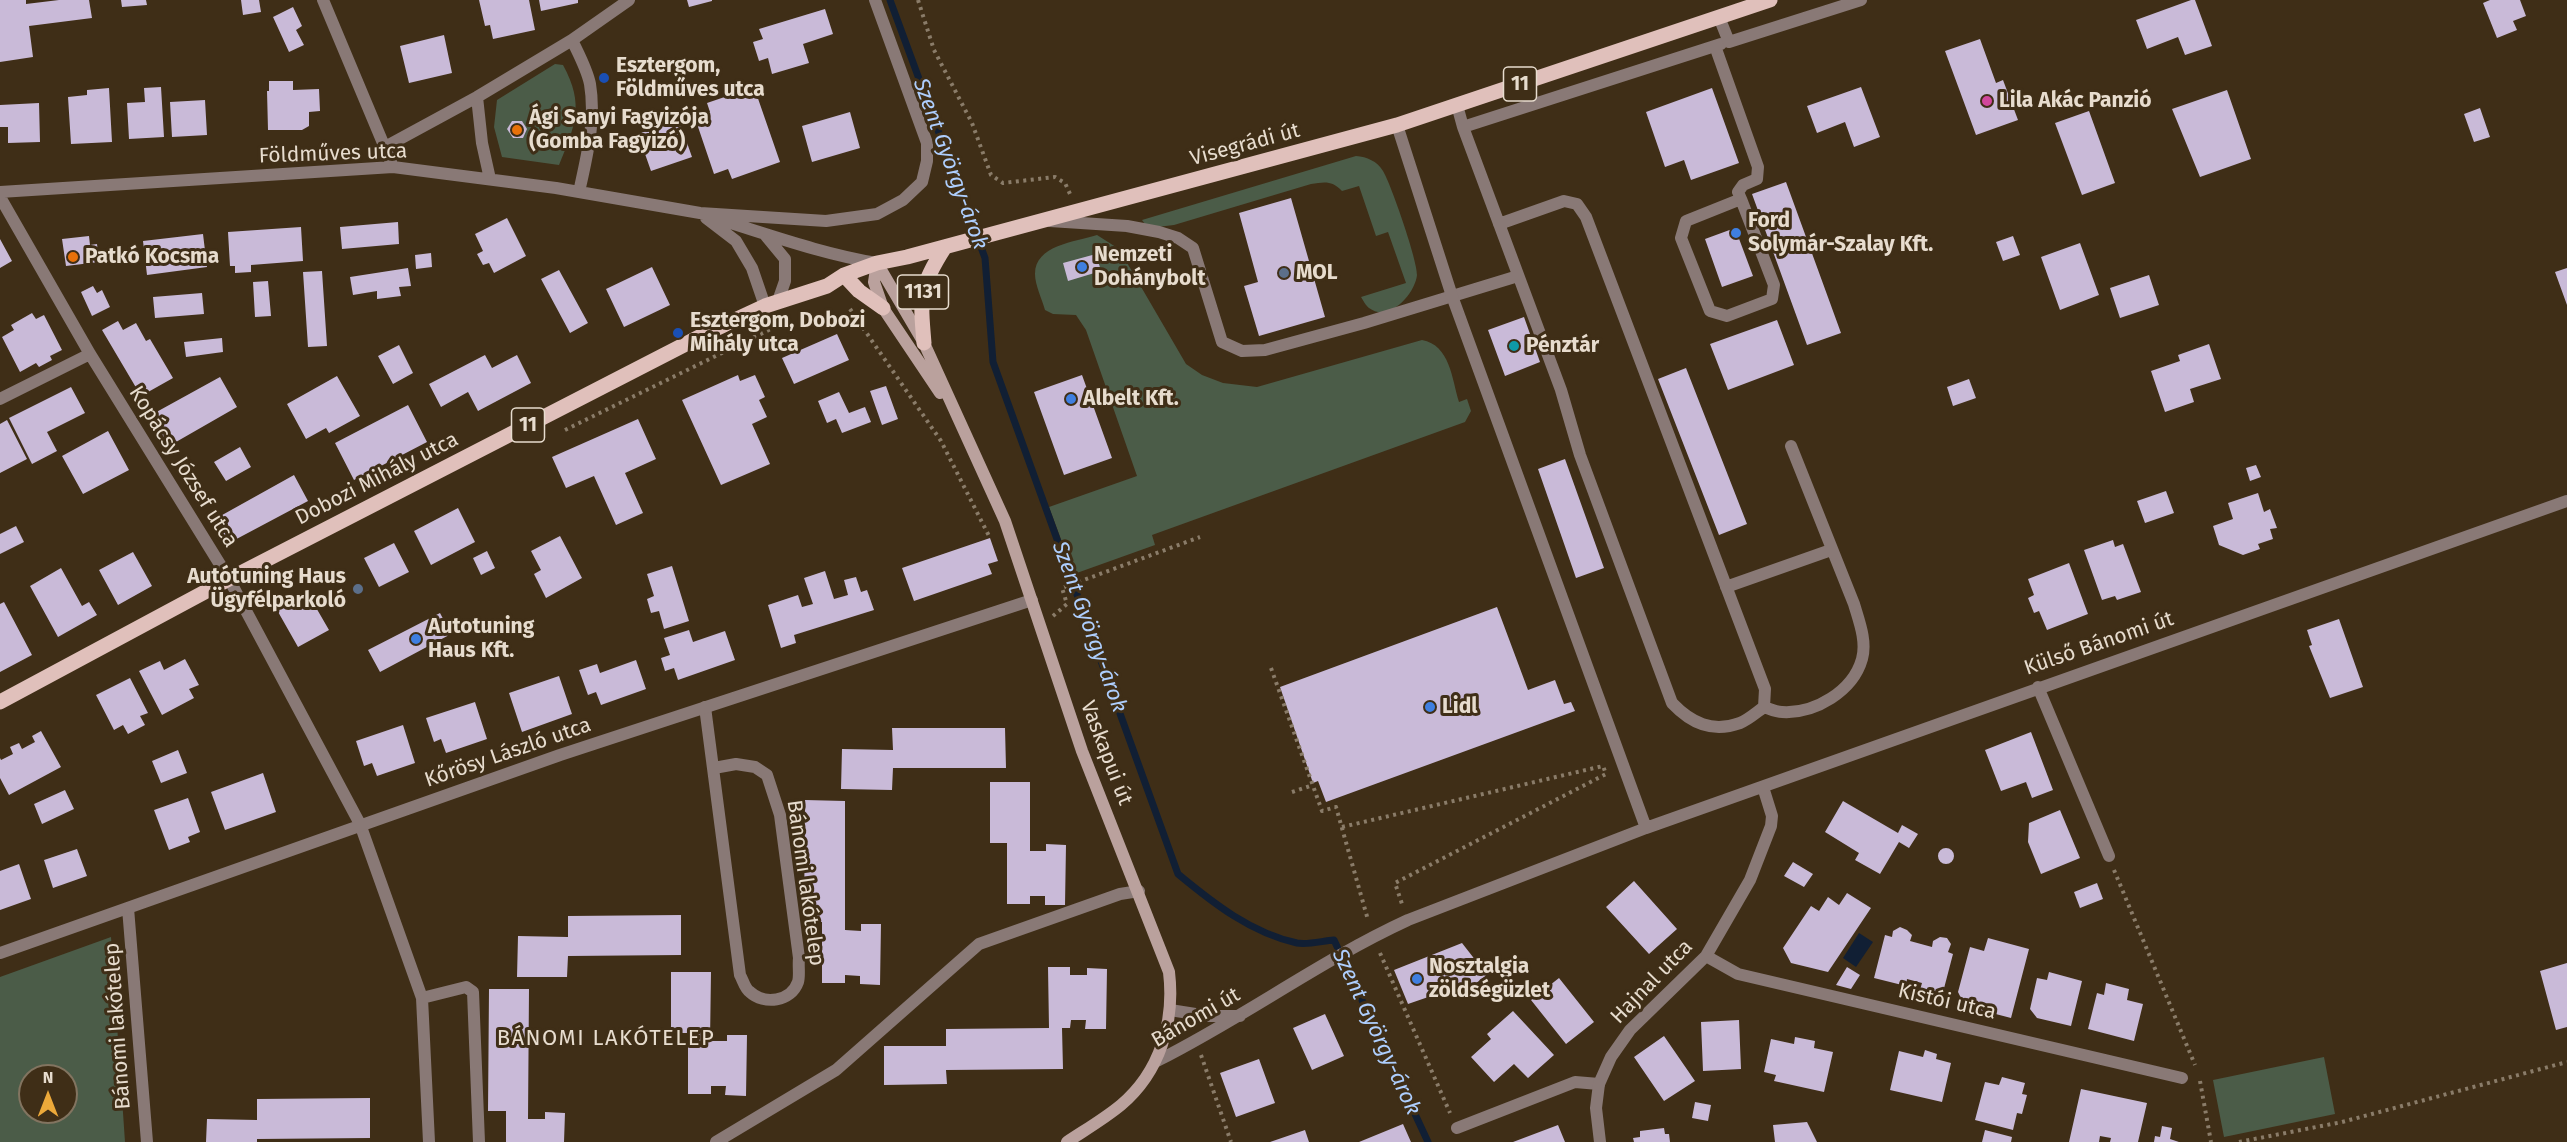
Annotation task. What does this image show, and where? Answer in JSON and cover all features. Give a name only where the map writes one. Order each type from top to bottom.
[{"type":"main road","name":"Visegrádi út","points":[[1042,221],[1397,125],[1770,0]]},
{"type":"main road","name":"Dobozi Mihály utca","points":[[772,304],[827,286],[844,275],[877,262],[962,243],[1042,221]]},
{"type":"main road","name":"1131","points":[[924,343],[920,301],[931,268],[945,247]]},
{"type":"main road","name":"Vaskapui út","points":[[877,262],[874,282],[883,308],[963,430]]},
{"type":"main road","name":"Vaskapui út","points":[[877,262],[924,343],[1005,521],[1083,751],[1169,972],[1172,992],[1170,1010],[1157,1061]]},
{"type":"main road","name":"Dobozi Mihály utca","points":[[0,702],[229,579],[709,332],[823,278],[844,275]]},
{"type":"main road","name":"1131","points":[[844,275],[858,291],[883,308]]},
{"type":"main road","name":"Bánomi út","points":[[1067,1142],[1122,1104],[1157,1061]]},
{"type":"street","points":[[323,0],[393,167]]},
{"type":"street","name":"Földműves utca","points":[[384,147],[477,97],[572,40],[629,0]]},
{"type":"street","name":"Földműves utca","points":[[0,192],[393,167],[579,192],[700,213],[826,221],[877,214],[903,201],[922,182],[927,161],[927,143],[875,0]]},
{"type":"street","points":[[1463,127],[1861,0]]},
{"type":"street","points":[[1719,17],[1729,42]]},
{"type":"street","points":[[572,40],[590,82],[592,117],[589,146],[579,192]]},
{"type":"street","points":[[1714,46],[1758,166],[1757,179],[1743,185],[1738,192],[1741,199],[1774,285],[1772,299],[1727,316],[1710,310],[1681,238],[1686,221],[1741,199]]},
{"type":"street","points":[[477,97],[482,143],[490,179]]},
{"type":"street","points":[[1457,105],[1463,127],[1562,390],[1580,454],[1672,703],[1686,718],[1710,727],[1741,723],[1764,707]]},
{"type":"street","points":[[1373,936],[1408,920],[1646,828],[1452,297],[1397,125]]},
{"type":"street","name":"Kopácsy József utca","points":[[0,197],[90,354],[229,579],[360,824]]},
{"type":"street","points":[[1499,224],[1564,201],[1577,204],[1586,217],[1765,689],[1764,707]]},
{"type":"street","name":"Földműves utca","points":[[700,213],[793,245],[843,257],[877,262]]},
{"type":"street","name":"Földműves utca","points":[[700,213],[736,242],[772,304]]},
{"type":"street","points":[[1042,221],[1127,226],[1178,238],[1193,248],[1222,342],[1242,351],[1265,350],[1518,276]]},
{"type":"street","points":[[763,233],[785,259],[785,281],[772,304]]},
{"type":"street","points":[[0,399],[90,354]]},
{"type":"street","points":[[1764,707],[1782,712],[1810,708],[1839,694],[1854,680],[1863,657],[1862,630],[1791,446]]},
{"type":"street","name":"Külső Bánomi út","points":[[1646,828],[2567,501]]},
{"type":"street","points":[[1726,587],[1832,550]]},
{"type":"street","name":"Kőrösy László utca","points":[[0,953],[360,824],[705,707],[1032,600]]},
{"type":"street","points":[[2038,687],[2109,856]]},
{"type":"street","name":"Bánomi lakótelep","points":[[705,707],[740,975],[749,992],[764,1000],[779,1000],[791,993],[798,982],[799,958],[780,816],[767,775],[755,767],[736,764],[714,768]]},
{"type":"street","name":"Hajnal utca","points":[[1600,1142],[1596,1108],[1599,1084],[1611,1057],[1630,1030],[1706,956],[1750,880],[1771,826],[1772,816],[1763,787]]},
{"type":"street","points":[[360,824],[422,998],[429,1142]]},
{"type":"street","points":[[716,1142],[836,1070],[980,944],[1120,894],[1139,891]]},
{"type":"street","name":"Bánomi lakótelep","points":[[128,908],[147,1142]]},
{"type":"street","name":"Bánomi út","points":[[1157,1061],[1241,1016],[1373,936]]},
{"type":"street","name":"Kistói utca","points":[[1706,956],[1738,974],[2182,1078]]},
{"type":"street","points":[[422,998],[466,987],[473,992],[479,1142]]},
{"type":"street","points":[[1170,1010],[1208,1016],[1241,1016]]},
{"type":"street","points":[[1457,1128],[1575,1082],[1599,1084]]},
{"type":"path","points":[[918,0],[934,50],[972,123],[991,175],[1003,183],[1061,178],[1077,212]]},
{"type":"path","points":[[827,286],[834,298],[842,300],[850,309],[941,441],[991,539]]},
{"type":"path","points":[[1040,627],[1067,604],[1062,588],[1200,537]]},
{"type":"path","points":[[1271,668],[1322,811],[1336,807],[1373,936],[1457,1128]]},
{"type":"path","points":[[1342,827],[1603,766],[1606,774],[1395,883],[1408,920]]},
{"type":"path","points":[[1292,792],[1312,785]]},
{"type":"path","points":[[2109,856],[2198,1074],[2211,1142]]},
{"type":"path","points":[[1196,1041],[1231,1142]]},
{"type":"path","points":[[2239,1142],[2342,1122],[2567,1062]]},
{"type":"green space","points":[[555,64],[563,65],[570,79],[576,104],[573,127],[559,165],[502,157],[494,127],[497,100]]},
{"type":"green space","points":[[1356,156],[1371,160],[1383,171],[1403,223],[1416,267],[1415,282],[1406,298],[1385,312],[1377,312],[1369,308],[1361,297],[1406,283],[1388,232],[1376,236],[1359,186],[1342,191],[1331,183],[1311,184],[1174,225],[1157,227],[1145,224],[1142,220]]},
{"type":"green space","points":[[1097,235],[1119,249],[1186,364],[1202,375],[1223,383],[1257,387],[1422,340],[1431,343],[1444,356],[1452,374],[1459,402],[1467,399],[1471,411],[1465,422],[1152,535],[1155,545],[1074,574],[1049,507],[1137,476],[1086,330],[1076,315],[1053,314],[1045,310],[1035,274],[1037,264],[1049,251],[1058,246]]},
{"type":"green space","points":[[111,937],[125,1142],[0,1142],[0,977]]},
{"type":"green space","points":[[2324,1057],[2335,1114],[2224,1137],[2213,1080]]},
{"type":"water","points":[[1859,933],[1873,942],[1856,967],[1843,958]]},
{"type":"building","points":[[0,0],[26,0],[26,4],[59,0],[89,0],[92,18],[29,26],[33,57],[0,62]]},
{"type":"building","points":[[121,0],[146,0],[147,5],[122,7]]},
{"type":"building","points":[[241,0],[259,0],[261,12],[243,15]]},
{"type":"building","points":[[479,0],[529,0],[535,30],[493,39],[490,25],[485,26]]},
{"type":"building","points":[[539,0],[578,0],[578,3],[541,11]]},
{"type":"building","points":[[687,0],[712,0],[712,1],[689,7]]},
{"type":"building","points":[[2195,0],[2212,46],[2185,55],[2178,37],[2147,49],[2136,20]]},
{"type":"building","points":[[2490,0],[2520,0],[2526,16],[2513,21],[2517,30],[2497,38],[2483,3]]},
{"type":"building","points":[[293,7],[302,26],[296,30],[304,45],[289,52],[273,17]]},
{"type":"building","points":[[825,9],[833,34],[803,44],[809,63],[772,74],[768,58],[759,61],[753,42],[763,39],[759,29]]},
{"type":"building","points":[[444,35],[452,73],[409,83],[400,46]]},
{"type":"building","name":"Lila Akác Panzió","points":[[1980,39],[1996,83],[2003,80],[2018,120],[1976,135],[1945,51]]},
{"type":"building","points":[[269,81],[293,81],[293,90],[319,89],[320,111],[309,112],[309,126],[302,130],[268,130]]},
{"type":"building","points":[[161,87],[164,137],[129,139],[127,103],[145,102],[144,88]]},
{"type":"building","points":[[754,87],[780,162],[732,179],[728,169],[714,174],[695,118],[710,112],[707,103]]},
{"type":"building","points":[[1861,87],[1880,137],[1854,147],[1845,122],[1817,133],[1807,106]]},
{"type":"building","points":[[109,88],[112,142],[71,144],[68,97],[87,95],[87,90]]},
{"type":"building","points":[[1712,88],[1739,163],[1691,180],[1684,160],[1665,167],[1646,112]]},
{"type":"building","points":[[2227,90],[2251,159],[2200,177],[2172,109]]},
{"type":"building","points":[[205,100],[207,135],[172,137],[170,102]]},
{"type":"building","points":[[39,103],[40,142],[8,143],[8,127],[0,127],[0,105]]},
{"type":"building","points":[[2480,108],[2490,137],[2474,142],[2464,114]]},
{"type":"building","points":[[2089,111],[2115,183],[2082,195],[2055,123]]},
{"type":"building","points":[[850,112],[860,148],[812,162],[802,126]]},
{"type":"building","points":[[679,120],[692,157],[651,171],[638,134]]},
{"type":"building","points":[[512,121],[522,121],[527,129],[523,138],[513,138],[507,129]]},
{"type":"building","points":[[1786,182],[1841,333],[1807,345],[1752,194]]},
{"type":"building","name":"MOL","points":[[1291,198],[1325,317],[1259,336],[1244,286],[1258,282],[1239,213]]},
{"type":"building","points":[[507,218],[526,256],[494,273],[489,263],[483,265],[477,254],[483,251],[475,234]]},
{"type":"building","points":[[398,222],[399,244],[342,249],[340,227]]},
{"type":"building","points":[[301,227],[303,261],[251,265],[251,272],[235,273],[235,266],[230,266],[228,232]]},
{"type":"building","points":[[1735,228],[1753,276],[1722,287],[1705,239]]},
{"type":"building","points":[[203,234],[207,267],[147,275],[143,241]]},
{"type":"building","points":[[89,236],[90,245],[97,244],[99,262],[66,266],[62,239]]},
{"type":"building","points":[[2013,236],[2020,255],[2003,261],[1996,242]]},
{"type":"building","points":[[0,239],[12,261],[0,268]]},
{"type":"building","points":[[2080,243],[2099,295],[2060,310],[2041,257]]},
{"type":"building","points":[[431,253],[432,267],[416,269],[415,255]]},
{"type":"building","name":"Nemzeti Dohánybolt","points":[[1096,254],[1101,271],[1068,281],[1063,263]]},
{"type":"building","points":[[652,267],[670,305],[624,327],[606,289]]},
{"type":"building","points":[[408,268],[411,286],[399,287],[401,296],[377,299],[377,291],[353,295],[350,277]]},
{"type":"building","points":[[2567,268],[2567,305],[2555,272]]},
{"type":"building","points":[[559,270],[588,323],[570,333],[541,279]]},
{"type":"building","points":[[322,271],[327,346],[308,347],[303,272]]},
{"type":"building","points":[[2149,275],[2159,305],[2120,318],[2110,288]]},
{"type":"building","points":[[268,281],[271,316],[255,317],[253,282]]},
{"type":"building","points":[[93,286],[97,293],[102,290],[110,307],[92,316],[81,292]]},
{"type":"building","points":[[202,293],[204,314],[155,318],[153,297]]},
{"type":"building","points":[[32,313],[36,319],[44,315],[62,350],[50,356],[52,360],[39,367],[36,363],[20,372],[2,337],[14,330],[11,325]]},
{"type":"building","name":"Pénztár","points":[[1524,317],[1540,362],[1505,376],[1488,330]]},
{"type":"building","points":[[1777,320],[1794,365],[1728,390],[1710,344]]},
{"type":"building","points":[[118,321],[123,330],[136,323],[146,341],[150,339],[173,378],[141,396],[102,330]]},
{"type":"building","points":[[837,334],[849,360],[794,384],[782,358]]},
{"type":"building","points":[[222,338],[223,352],[186,357],[184,342]]},
{"type":"building","points":[[2209,344],[2221,379],[2190,389],[2194,402],[2165,412],[2151,371],[2180,361],[2178,355]]},
{"type":"building","points":[[399,345],[413,373],[393,384],[378,356]]},
{"type":"building","points":[[485,355],[492,368],[517,355],[531,383],[478,411],[468,392],[441,407],[429,384]]},
{"type":"building","points":[[1686,368],[1747,524],[1719,535],[1658,379]]},
{"type":"building","points":[[738,375],[740,381],[755,375],[765,397],[759,400],[767,417],[752,424],[770,464],[721,485],[682,400]]},
{"type":"building","points":[[1082,375],[1112,458],[1064,475],[1034,392]]},
{"type":"building","points":[[337,376],[360,416],[329,433],[326,428],[306,439],[287,404]]},
{"type":"building","points":[[220,377],[237,407],[169,446],[151,415]]},
{"type":"building","points":[[1969,379],[1976,398],[1953,406],[1947,387]]},
{"type":"building","points":[[886,386],[898,419],[882,425],[870,391]]},
{"type":"building","points":[[71,387],[85,413],[47,432],[57,451],[32,464],[9,418]]},
{"type":"building","points":[[839,392],[849,413],[865,407],[871,422],[842,433],[836,419],[827,423],[818,401]]},
{"type":"building","points":[[408,405],[427,442],[354,480],[335,443]]},
{"type":"building","points":[[638,419],[656,459],[625,473],[643,513],[616,525],[594,476],[566,488],[552,457]]},
{"type":"building","points":[[7,420],[27,459],[0,473],[0,424]]},
{"type":"building","points":[[108,431],[129,470],[83,494],[62,456]]},
{"type":"building","points":[[240,447],[251,467],[226,481],[214,462]]},
{"type":"building","points":[[1565,459],[1604,568],[1576,578],[1538,469]]},
{"type":"building","points":[[2256,465],[2261,477],[2250,481],[2246,468]]},
{"type":"building","points":[[294,475],[308,501],[229,543],[215,519]]},
{"type":"building","points":[[2166,491],[2174,513],[2145,523],[2137,501]]},
{"type":"building","points":[[2258,493],[2264,512],[2270,509],[2277,528],[2270,529],[2273,539],[2258,544],[2260,549],[2243,555],[2219,545],[2213,526],[2233,519],[2228,503]]},
{"type":"building","points":[[458,508],[475,542],[431,565],[414,531]]},
{"type":"building","points":[[16,526],[24,542],[0,554],[0,534]]},
{"type":"building","points":[[560,536],[582,578],[546,598],[534,574],[541,570],[531,551]]},
{"type":"building","points":[[990,538],[998,561],[988,564],[992,574],[914,601],[902,568]]},
{"type":"building","points":[[2113,540],[2115,547],[2123,544],[2141,592],[2117,600],[2115,596],[2102,600],[2084,550]]},
{"type":"building","points":[[394,543],[409,572],[379,587],[364,558]]},
{"type":"building","points":[[487,551],[495,568],[481,575],[473,558]]},
{"type":"building","points":[[133,552],[152,586],[118,605],[99,570]]},
{"type":"building","points":[[2069,563],[2088,614],[2047,630],[2039,611],[2034,613],[2028,598],[2034,595],[2028,579]]},
{"type":"building","points":[[672,566],[689,621],[664,629],[659,611],[651,613],[647,599],[654,596],[647,574]]},
{"type":"building","points":[[61,568],[82,606],[89,602],[97,615],[58,637],[30,586]]},
{"type":"building","points":[[825,571],[834,599],[848,595],[844,580],[856,577],[861,592],[867,590],[874,610],[794,635],[796,643],[781,648],[768,605],[798,595],[802,607],[813,604],[804,578]]},
{"type":"building","points":[[307,592],[329,630],[298,647],[277,610]]},
{"type":"building","points":[[4,602],[32,655],[0,672],[0,604]]},
{"type":"building","name":"Lidl","points":[[1497,607],[1528,690],[1555,680],[1564,704],[1571,702],[1575,711],[1326,802],[1318,781],[1313,783],[1280,687]]},
{"type":"building","name":"Autotuning Haus Kft.","points":[[440,613],[451,634],[380,672],[368,650]]},
{"type":"building","points":[[2339,619],[2363,687],[2330,698],[2309,646],[2312,645],[2307,630]]},
{"type":"building","points":[[689,630],[693,642],[725,631],[735,660],[678,680],[674,668],[665,671],[661,658],[670,655],[664,638]]},
{"type":"building","points":[[185,659],[199,685],[189,689],[194,698],[162,715],[139,671],[160,661],[164,670]]},
{"type":"building","points":[[636,660],[646,689],[601,705],[596,692],[588,695],[579,670],[597,664],[600,673]]},
{"type":"building","points":[[559,676],[572,714],[522,732],[509,693]]},
{"type":"building","points":[[130,678],[148,713],[140,716],[145,725],[128,734],[123,725],[114,730],[96,695]]},
{"type":"building","points":[[475,702],[487,739],[446,753],[441,739],[434,742],[426,718]]},
{"type":"building","points":[[403,725],[415,763],[377,776],[372,763],[364,766],[356,741]]},
{"type":"building","points":[[892,728],[1005,728],[1006,768],[893,768],[892,790],[841,789],[842,749],[893,750]]},
{"type":"building","points":[[41,731],[61,767],[9,795],[0,778],[0,758],[1,760],[13,754],[10,747],[19,743],[22,749],[35,742],[32,736]]},
{"type":"building","points":[[2031,732],[2053,790],[2032,798],[2026,782],[2001,791],[1985,750]]},
{"type":"building","points":[[178,750],[187,773],[161,783],[152,761]]},
{"type":"building","points":[[263,773],[276,812],[225,830],[211,792]]},
{"type":"building","points":[[990,782],[1030,782],[1030,851],[1046,851],[1046,844],[1066,845],[1065,905],[1045,905],[1045,896],[1030,896],[1030,904],[1007,904],[1007,843],[990,843]]},
{"type":"building","points":[[65,790],[74,809],[42,824],[34,804]]},
{"type":"building","points":[[188,798],[200,832],[188,837],[190,842],[169,850],[154,810]]},
{"type":"building","points":[[805,800],[845,801],[845,930],[861,931],[861,924],[881,924],[880,985],[860,984],[860,976],[845,975],[845,983],[822,983],[822,922],[804,922]]},
{"type":"building","points":[[1843,801],[1898,833],[1902,825],[1918,834],[1909,848],[1899,842],[1880,874],[1855,860],[1859,853],[1825,832]]},
{"type":"building","points":[[2060,810],[2080,858],[2041,874],[2028,842],[2029,823]]},
{"type":"building","points":[[1946,848],[1952,850],[1954,856],[1952,862],[1946,864],[1940,862],[1938,856],[1940,850]]},
{"type":"building","points":[[77,849],[87,876],[53,888],[44,860]]},
{"type":"building","points":[[1793,862],[1813,874],[1804,887],[1784,876]]},
{"type":"building","points":[[19,864],[31,899],[0,910],[0,871]]},
{"type":"building","points":[[1634,881],[1677,929],[1649,954],[1606,907]]},
{"type":"building","points":[[2097,883],[2103,899],[2080,908],[2074,892]]},
{"type":"building","points":[[1847,893],[1871,908],[1828,972],[1791,963],[1783,948],[1811,906],[1819,911],[1828,897],[1839,905]]},
{"type":"building","points":[[681,915],[681,955],[568,956],[567,977],[517,977],[518,936],[568,937],[568,916]]},
{"type":"building","points":[[1900,927],[1912,935],[1910,941],[1932,947],[1933,941],[1940,937],[1947,938],[1951,944],[1948,952],[1953,954],[1942,996],[1920,990],[1922,983],[1907,979],[1906,986],[1874,978],[1885,935],[1892,937],[1893,931]]},
{"type":"building","points":[[1988,938],[2029,949],[2011,1018],[1965,1006],[1958,992],[1970,947],[1984,951]]},
{"type":"building","points":[[1462,943],[1487,975],[1464,992],[1454,981],[1433,989],[1437,994],[1408,1004],[1394,970]]},
{"type":"building","points":[[2567,963],[2567,1027],[2556,1030],[2540,971]]},
{"type":"building","points":[[1048,967],[1070,967],[1070,975],[1087,975],[1087,968],[1107,969],[1106,1029],[1085,1029],[1086,1020],[1071,1020],[1070,1028],[1062,1028],[1063,1069],[946,1070],[947,1084],[884,1085],[884,1046],[946,1046],[946,1029],[1049,1028]]},
{"type":"building","points":[[1847,967],[1860,975],[1851,989],[1836,985]]},
{"type":"building","points":[[671,972],[711,972],[710,1041],[727,1041],[727,1035],[747,1035],[746,1096],[725,1095],[726,1086],[711,1086],[711,1094],[688,1094],[688,1033],[671,1033]]},
{"type":"building","points":[[2049,972],[2082,981],[2071,1026],[2037,1018],[2030,1009],[2037,978],[2047,980]]},
{"type":"building","points":[[1559,978],[1594,1022],[1566,1044],[1531,1000]]},
{"type":"building","points":[[2106,983],[2129,989],[2127,1000],[2143,1004],[2134,1041],[2088,1029],[2097,993],[2104,995]]},
{"type":"building","points":[[489,989],[529,989],[528,1119],[545,1119],[545,1112],[565,1113],[564,1142],[506,1142],[506,1111],[488,1111]]},
{"type":"building","points":[[1513,1011],[1554,1055],[1528,1078],[1514,1064],[1494,1082],[1471,1057],[1491,1039],[1487,1034]]},
{"type":"building","points":[[1325,1014],[1344,1056],[1312,1070],[1293,1028]]},
{"type":"building","points":[[1739,1020],[1741,1069],[1703,1071],[1701,1022]]},
{"type":"building","points":[[1664,1036],[1695,1081],[1664,1101],[1634,1057]]},
{"type":"building","points":[[1795,1037],[1815,1041],[1814,1048],[1833,1052],[1824,1092],[1774,1081],[1776,1075],[1764,1072],[1771,1039],[1794,1044]]},
{"type":"building","points":[[1925,1050],[1937,1054],[1936,1059],[1951,1063],[1942,1102],[1890,1090],[1899,1051],[1923,1057]]},
{"type":"building","points":[[1259,1059],[1275,1103],[1236,1117],[1220,1073]]},
{"type":"building","points":[[2002,1077],[2025,1083],[2022,1094],[2027,1095],[2022,1114],[2017,1113],[2013,1130],[1975,1120],[1985,1082],[1999,1085]]},
{"type":"building","points":[[2081,1089],[2147,1103],[2138,1142],[2110,1142],[2111,1138],[2100,1136],[2099,1142],[2069,1142]]},
{"type":"building","points":[[370,1098],[370,1138],[206,1142],[207,1119],[257,1120],[257,1099]]},
{"type":"building","points":[[1695,1102],[1711,1105],[1708,1121],[1692,1118]]},
{"type":"building","points":[[1807,1122],[1817,1142],[1775,1142],[1773,1125]]},
{"type":"building","points":[[1403,1124],[1411,1142],[1359,1142]]},
{"type":"building","points":[[1558,1125],[1565,1142],[1513,1142]]},
{"type":"building","points":[[2162,1126],[2172,1128],[2170,1139],[2179,1142],[2154,1142],[2155,1136],[2160,1137]]},
{"type":"building","points":[[1664,1128],[1665,1134],[1669,1134],[1670,1142],[1634,1142],[1633,1138],[1640,1137],[1640,1131]]},
{"type":"building","points":[[1305,1130],[1309,1142],[1270,1142]]},
{"type":"building","points":[[1985,1130],[2012,1137],[2011,1142],[1982,1142]]},
{"type":"waterway","name":"Szent György-árok","points":[[890,0],[985,258],[993,362],[1178,874],[1233,916],[1264,932],[1297,943],[1334,940],[1428,1142]]},
{"type":"place","name":"Esztergom, Földműves utca","points":[[604,78]]},
{"type":"place","name":"Lila Akác Panzió","points":[[1987,101]]},
{"type":"place","name":"Ági Sanyi Fagyizója (Gomba Fagyizó)","points":[[517,130]]},
{"type":"place","name":"Ford Solymár-Szalay Kft.","points":[[1736,233]]},
{"type":"place","name":"Patkó Kocsma","points":[[73,257]]},
{"type":"place","name":"Nemzeti Dohánybolt","points":[[1082,267]]},
{"type":"place","name":"MOL","points":[[1284,273]]},
{"type":"place","name":"Esztergom, Dobozi Mihály utca","points":[[678,333]]},
{"type":"place","name":"Pénztár","points":[[1514,346]]},
{"type":"place","name":"Albelt Kft.","points":[[1071,399]]},
{"type":"place","name":"Autótuning Haus Ügyfélparkoló","points":[[358,589]]},
{"type":"place","name":"Autotuning Haus Kft.","points":[[416,639]]},
{"type":"place","name":"Lidl","points":[[1430,707]]},
{"type":"place","name":"Nosztalgia zöldségüzlet","points":[[1417,979]]},
{"type":"district","name":"BÁNOMI LAKÓTELEP","points":[[606,1039]]}]
